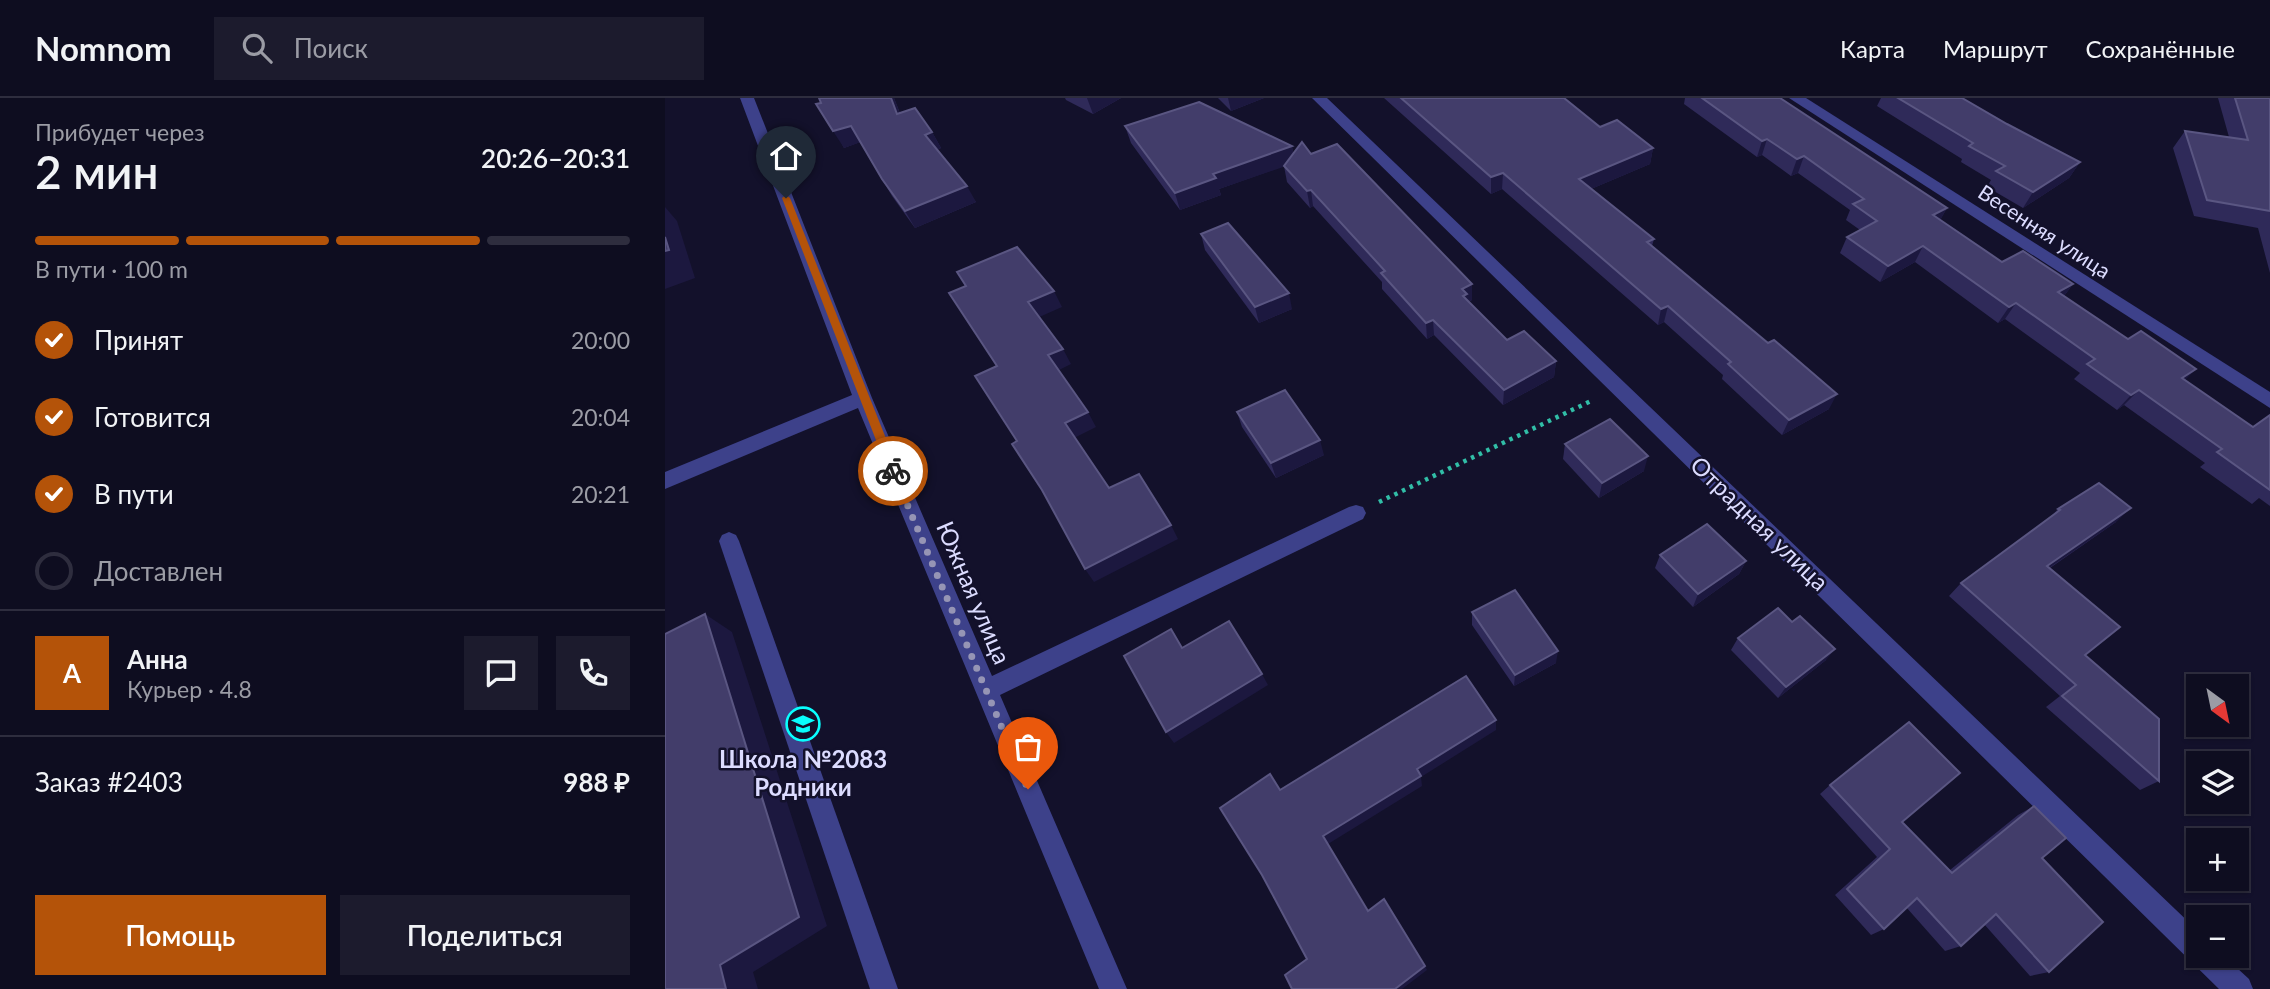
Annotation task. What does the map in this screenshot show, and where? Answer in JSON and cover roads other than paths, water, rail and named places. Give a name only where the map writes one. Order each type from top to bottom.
[{"type":"street","name":"Южная улица","points":[[747,98],[863,398],[1113,989]]},
{"type":"street","name":"Отрадная улица","points":[[1319,98],[2186,938]]},
{"type":"street","name":"Весенняя улица","points":[[1796,98],[2270,401]]},
{"type":"street","points":[[665,481],[863,398]]},
{"type":"street","points":[[986,690],[1356,513]]},
{"type":"street","points":[[729,541],[884,989]]},
{"type":"street","points":[[2217,968],[2239,989]]},
{"type":"place","name":"Школа №2083 Родники","points":[[803,724]]}]
